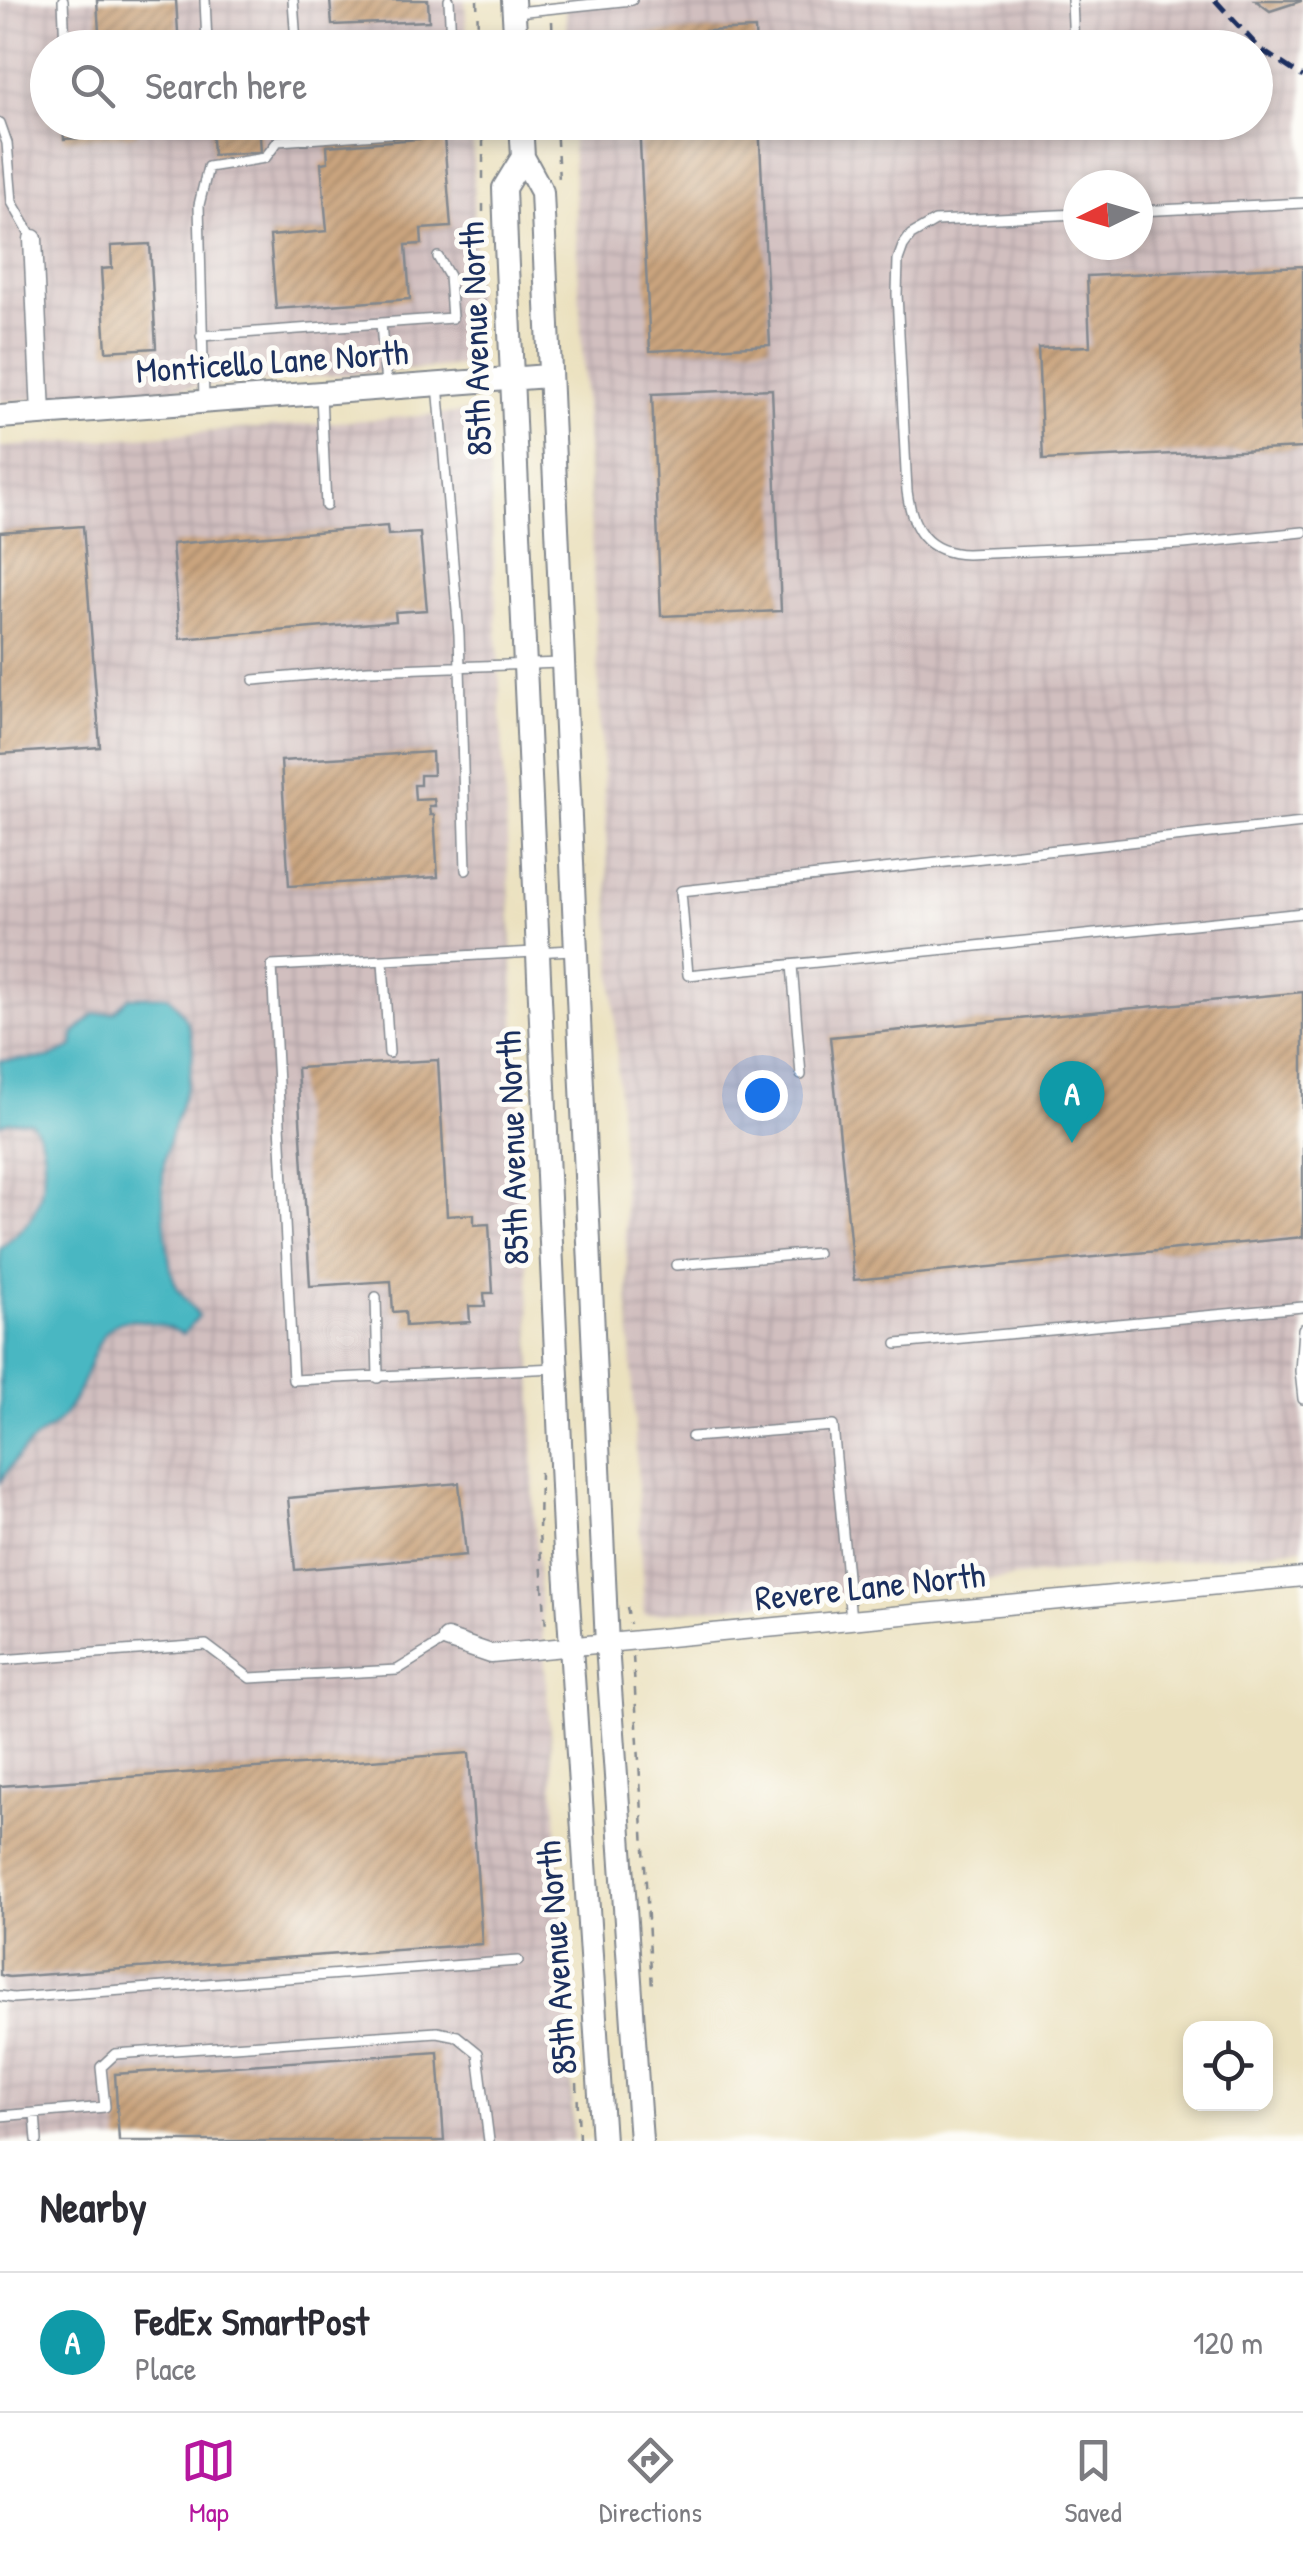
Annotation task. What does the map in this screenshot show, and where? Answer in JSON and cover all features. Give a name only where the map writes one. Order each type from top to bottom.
[{"type":"main road","name":"85th Avenue North","points":[[522,140],[523,157],[542,192],[607,1645],[641,2141]]},
{"type":"main road","name":"85th Avenue North","points":[[523,157],[504,188],[570,1648],[603,2141]]},
{"type":"main road","name":"Monticello Lane North","points":[[0,417],[548,376]]},
{"type":"street","points":[[33,239],[41,414]]},
{"type":"street","name":"Revere Lane North","points":[[446,1639],[491,1654],[1303,1578]]},
{"type":"lane","points":[[63,0],[64,30]]},
{"type":"lane","points":[[204,0],[206,30]]},
{"type":"lane","points":[[293,0],[295,30]]},
{"type":"lane","points":[[449,0],[450,30]]},
{"type":"lane","points":[[514,6],[551,8],[632,0]]},
{"type":"lane","points":[[1072,0],[1073,30]]},
{"type":"lane","points":[[0,123],[7,142],[12,202],[33,239]]},
{"type":"lane","points":[[204,401],[199,204],[208,168],[265,158],[278,141],[292,140]]},
{"type":"lane","points":[[1153,210],[1303,203]]},
{"type":"lane","points":[[1063,215],[935,221],[911,234],[903,246],[898,260],[897,294],[907,491],[920,536],[941,551],[967,554],[1184,544],[1303,532]]},
{"type":"lane","points":[[201,336],[452,318],[449,276],[438,257]]},
{"type":"lane","points":[[381,323],[386,388]]},
{"type":"lane","points":[[438,384],[460,667],[466,870]]},
{"type":"lane","points":[[321,393],[326,506]]},
{"type":"lane","points":[[254,680],[368,670],[561,663]]},
{"type":"lane","points":[[1303,823],[681,891],[688,975],[1303,913]]},
{"type":"lane","points":[[556,1368],[293,1380],[272,966],[575,950]]},
{"type":"lane","points":[[383,962],[389,1053]]},
{"type":"lane","points":[[792,965],[801,1075]]},
{"type":"lane","points":[[676,1265],[818,1253]]},
{"type":"lane","points":[[376,1296],[378,1378]]},
{"type":"lane","points":[[897,1344],[1303,1307]]},
{"type":"lane","points":[[1303,1329],[1303,1399]]},
{"type":"lane","points":[[692,1438],[834,1426],[851,1620]]},
{"type":"lane","points":[[0,1660],[206,1646],[250,1678],[397,1670],[446,1639]]},
{"type":"lane","points":[[0,1996],[518,1961]]},
{"type":"lane","points":[[0,2116],[105,2108],[101,2067],[114,2054],[436,2032],[457,2036],[478,2052],[489,2141]]},
{"type":"lane","points":[[35,2113],[37,2141]]},
{"type":"path","points":[[476,0],[478,30]]},
{"type":"path","points":[[551,8],[552,30]]},
{"type":"path","points":[[482,140],[486,350]]},
{"type":"path","points":[[635,1678],[652,1992]]},
{"type":"shaded area","points":[[0,0],[465,0],[467,30],[30,30],[30,140],[473,140],[476,351],[461,366],[0,402]]},
{"type":"shaded area","points":[[565,0],[1303,0],[1303,1548],[644,1615],[572,140],[1273,140],[1273,30],[566,30]]},
{"type":"shaded area","points":[[471,412],[487,416],[533,1385],[534,1512],[568,1978],[573,2141],[0,2141],[0,447]]},
{"type":"water","points":[[168,996],[184,1017],[192,1039],[192,1061],[166,1153],[166,1232],[176,1285],[199,1316],[183,1334],[129,1320],[113,1326],[102,1337],[64,1415],[24,1450],[0,1482],[0,1249],[33,1214],[44,1166],[41,1142],[31,1122],[9,1121],[0,1125],[0,1061],[48,1058],[73,1047],[74,1034],[94,1014],[114,1012],[129,997]]},
{"type":"building","points":[[97,0],[176,0],[178,30],[99,30]]},
{"type":"building","points":[[330,0],[428,0],[429,21],[332,25]]},
{"type":"building","points":[[1255,0],[1301,0],[1301,1],[1270,11]]},
{"type":"building","points":[[212,140],[260,140],[261,152],[213,155]]},
{"type":"building","points":[[444,140],[451,227],[421,229],[422,244],[406,245],[410,299],[276,309],[270,236],[327,231],[321,163],[328,162],[327,146]]},
{"type":"building","points":[[640,140],[760,140],[770,345],[650,351]]},
{"type":"building","points":[[150,244],[156,348],[106,351],[101,269],[112,268],[111,246]]},
{"type":"building","points":[[1303,266],[1303,448],[1043,460],[1038,348],[1090,346],[1087,276]]},
{"type":"building","points":[[772,389],[781,611],[661,616],[652,394]]},
{"type":"building","points":[[83,526],[100,747],[0,754],[0,532]]},
{"type":"building","points":[[387,526],[388,535],[420,533],[427,610],[395,612],[396,621],[180,639],[172,544]]},
{"type":"building","points":[[432,752],[433,775],[420,775],[420,785],[414,785],[415,800],[434,799],[435,806],[429,806],[430,815],[434,815],[438,877],[289,886],[281,761]]},
{"type":"building","points":[[1303,992],[1303,1237],[854,1280],[830,1037]]},
{"type":"building","points":[[438,1060],[447,1216],[474,1214],[474,1225],[489,1224],[493,1293],[484,1293],[485,1306],[469,1306],[470,1322],[406,1326],[405,1311],[393,1312],[391,1281],[310,1286],[297,1068]]},
{"type":"building","points":[[459,1483],[466,1555],[295,1570],[288,1498]]},
{"type":"building","points":[[469,1753],[482,1944],[0,1975],[0,1786]]},
{"type":"building","points":[[438,2052],[444,2141],[119,2141],[115,2074]]},
{"type":"railway","points":[[1215,0],[1243,30]]},
{"type":"railway","points":[[1273,57],[1303,77]]},
{"type":"place","name":"FedEx SmartPost","points":[[1072,1143]]}]
